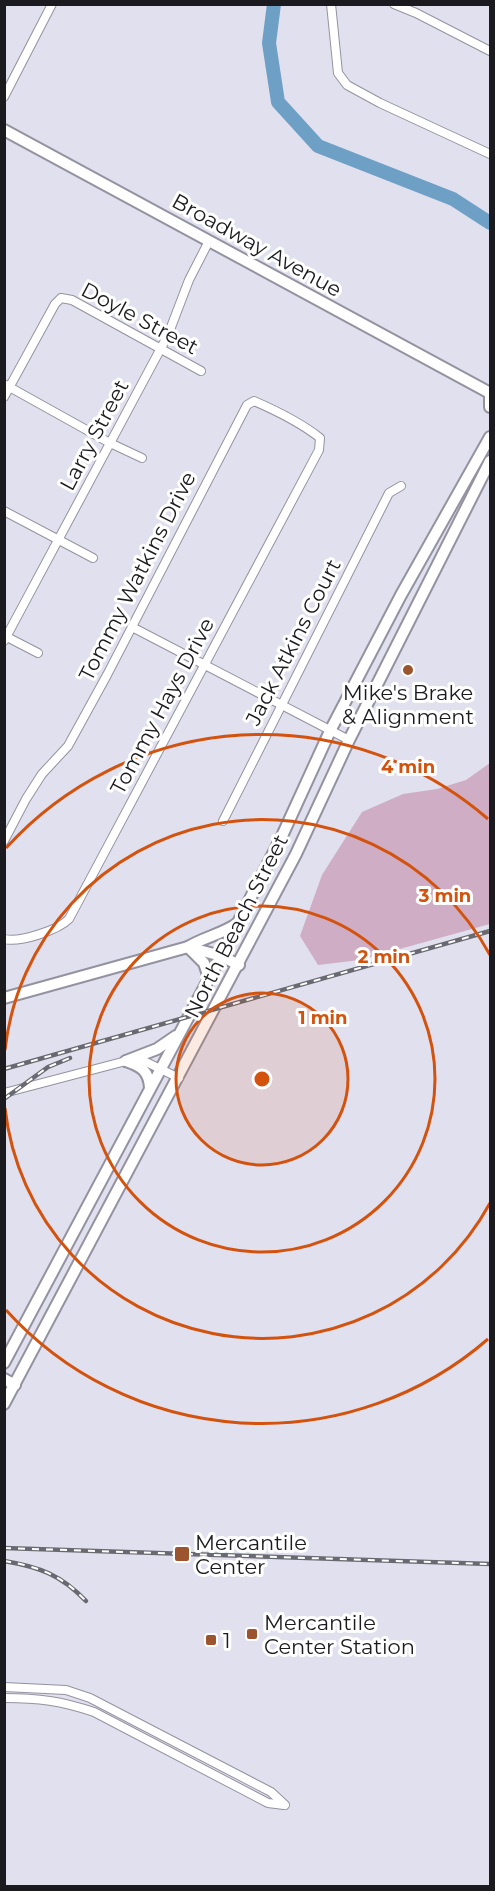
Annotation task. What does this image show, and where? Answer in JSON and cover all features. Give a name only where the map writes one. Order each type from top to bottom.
[{"type":"main road","name":"Broadway Avenue","points":[[4,130],[490,393]]},
{"type":"main road","points":[[490,393],[490,407]]},
{"type":"main road","name":"North Beach Street","points":[[4,1363],[221,956],[282,836],[330,731],[401,595],[490,437]]},
{"type":"main road","name":"North Beach Street","points":[[4,1404],[296,855],[349,740],[490,461]]},
{"type":"main road","points":[[401,595],[419,605]]},
{"type":"main road","points":[[4,998],[188,947],[238,922]]},
{"type":"main road","points":[[188,947],[221,956],[239,965]]},
{"type":"main road","points":[[188,947],[204,963],[208,978]]},
{"type":"main road","points":[[126,1061],[157,1048],[178,1034]]},
{"type":"main road","points":[[126,1061],[144,1069],[149,1077],[150,1088]]},
{"type":"main road","points":[[67,1246],[85,1254]]},
{"type":"main road","points":[[4,1379],[15,1385]]},
{"type":"street","points":[[4,97],[52,4]]},
{"type":"street","points":[[331,4],[338,73],[347,85],[490,154]]},
{"type":"street","points":[[394,4],[490,51]]},
{"type":"street","name":"Larry Street","points":[[5,638],[160,349],[177,314],[189,280],[209,241]]},
{"type":"street","name":"Doyle Street","points":[[7,385],[55,304],[61,298],[72,300],[201,371]]},
{"type":"street","points":[[4,397],[7,385],[142,459]]},
{"type":"street","name":"Tommy Watkins Drive","points":[[4,841],[42,774],[68,746],[247,405],[254,401],[310,430],[320,438],[320,450]]},
{"type":"street","name":"Tommy Hays Drive","points":[[4,939],[11,941],[30,937],[54,928],[69,919],[320,450]]},
{"type":"street","name":"Jack Atkins Court","points":[[223,821],[389,493],[401,486]]},
{"type":"street","points":[[4,511],[93,558]]},
{"type":"street","points":[[132,627],[349,740]]},
{"type":"street","points":[[5,638],[38,653]]},
{"type":"street","points":[[4,1093],[126,1061],[144,1061],[179,1078]]},
{"type":"street","points":[[4,1687],[66,1690],[90,1698],[272,1792],[285,1805],[268,1803],[94,1712],[45,1698],[4,1698]]},
{"type":"shaded area","points":[[490,763],[490,924],[360,960],[318,965],[300,936],[322,875],[362,812],[403,794],[437,789],[466,780]]},
{"type":"waterway","points":[[274,4],[269,43],[278,102],[318,146],[453,199],[490,223]]},
{"type":"railway","points":[[4,1069],[490,931]]},
{"type":"railway","points":[[4,1099],[48,1067],[70,1058]]},
{"type":"railway","points":[[4,1548],[490,1564]]},
{"type":"railway","points":[[4,1561],[39,1569],[59,1578],[86,1601]]},
{"type":"place","name":"Mike's Brake & Alignment","points":[[408,670]]},
{"type":"place","name":"Mercantile Center","points":[[182,1554]]},
{"type":"place","name":"Mercantile Center Station","points":[[252,1634]]},
{"type":"place","name":"1","points":[[211,1640]]}]
